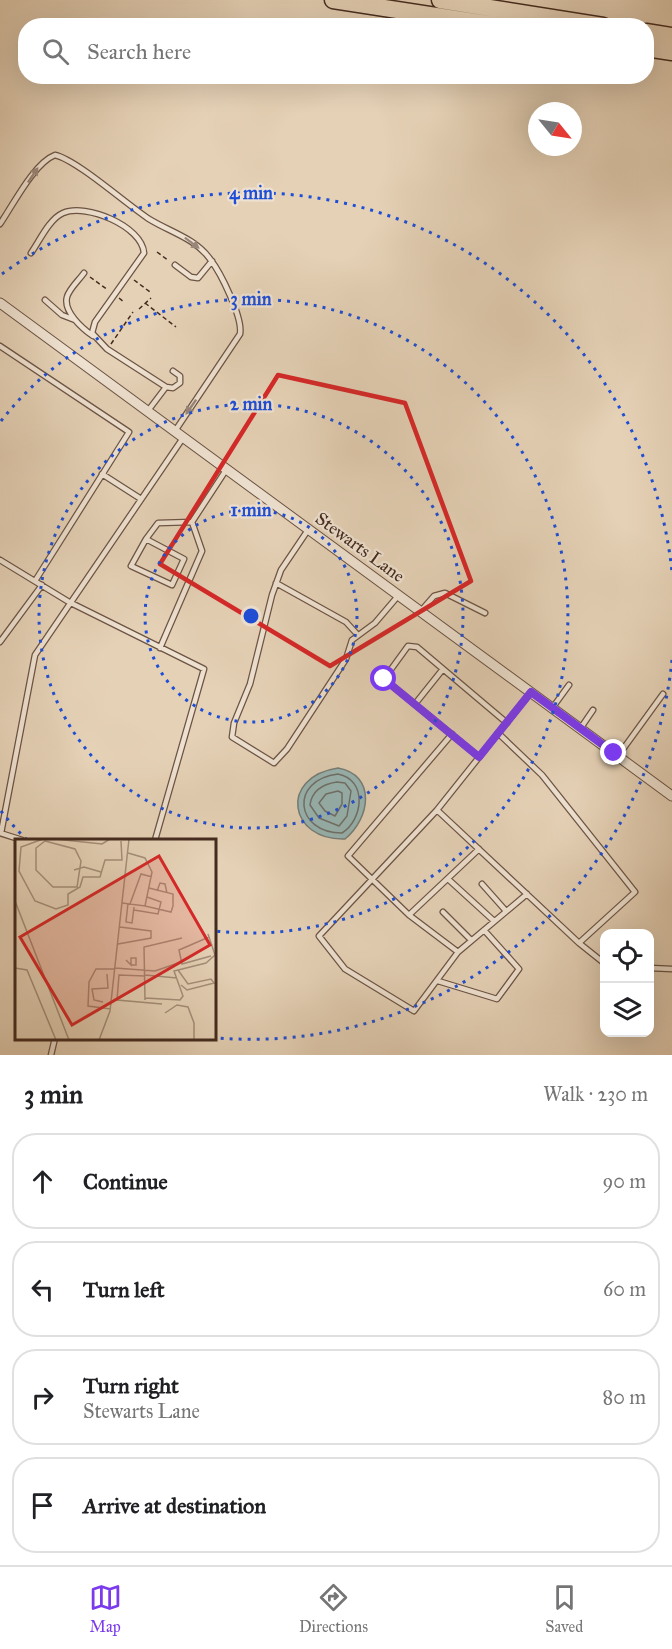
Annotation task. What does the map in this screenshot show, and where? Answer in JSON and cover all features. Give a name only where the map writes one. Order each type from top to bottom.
[{"type":"highway","points":[[333,0],[449,18]]},
{"type":"highway","points":[[440,0],[553,18]]},
{"type":"highway","points":[[654,33],[672,36]]},
{"type":"highway","points":[[654,49],[672,52]]},
{"type":"street","name":"Stewarts Lane","points":[[0,303],[672,796]]},
{"type":"lane","points":[[0,224],[39,167],[47,158],[55,155],[71,161],[152,221],[186,238],[212,261],[241,319],[240,334],[174,432]]},
{"type":"lane","points":[[31,253],[60,214],[83,211],[104,215],[134,236],[144,250],[92,329],[99,341]]},
{"type":"lane","points":[[175,265],[191,277],[198,278],[212,261]]},
{"type":"lane","points":[[75,320],[67,298],[84,273]]},
{"type":"lane","points":[[45,300],[62,315],[75,320],[109,350],[166,387],[173,388],[180,383],[180,376],[173,370]]},
{"type":"lane","points":[[0,346],[129,432],[35,581]]},
{"type":"lane","points":[[147,412],[166,387]]},
{"type":"lane","points":[[19,839],[0,833],[35,655],[183,438]]},
{"type":"lane","points":[[192,522],[226,470]]},
{"type":"lane","points":[[102,474],[141,499]]},
{"type":"lane","points":[[146,539],[184,560],[172,585],[131,566],[146,539],[158,523],[192,522]]},
{"type":"lane","points":[[160,648],[202,551],[192,522]]},
{"type":"lane","points":[[308,530],[281,570],[276,583],[250,684],[234,723],[232,737],[274,763],[287,749],[346,659],[352,640],[375,622],[398,596]]},
{"type":"lane","points":[[0,560],[69,602],[204,669],[155,839]]},
{"type":"lane","points":[[276,583],[346,622],[357,634]]},
{"type":"lane","points":[[0,642],[42,585]]},
{"type":"lane","points":[[420,612],[434,596],[445,592],[484,613]]},
{"type":"lane","points":[[479,757],[384,679],[408,646],[417,647],[507,723]]},
{"type":"lane","points":[[415,704],[443,669]]},
{"type":"lane","points":[[552,708],[569,685]]},
{"type":"lane","points":[[527,894],[458,952],[414,1011],[345,969],[319,936],[437,810],[531,692]]},
{"type":"lane","points":[[618,756],[663,694]]},
{"type":"lane","points":[[580,729],[593,710]]},
{"type":"lane","points":[[498,733],[542,776],[635,892],[579,943]]},
{"type":"lane","points":[[452,734],[348,856],[409,915],[458,952]]},
{"type":"lane","points":[[437,810],[579,943],[600,960]]},
{"type":"lane","points":[[409,915],[479,849]]},
{"type":"lane","points":[[448,879],[494,921]]},
{"type":"lane","points":[[482,884],[506,911]]},
{"type":"lane","points":[[443,912],[471,940]]},
{"type":"lane","points":[[438,981],[497,999],[519,969],[484,930]]},
{"type":"lane","points":[[654,968],[672,969]]},
{"type":"lane","points":[[51,1055],[55,1040]]},
{"type":"path","points":[[157,252],[175,265]]},
{"type":"path","points":[[84,273],[124,302]]},
{"type":"path","points":[[136,282],[150,292]]},
{"type":"path","points":[[138,309],[151,298]]},
{"type":"path","points":[[145,303],[176,327]]},
{"type":"path","points":[[109,350],[112,341],[133,312]]},
{"type":"highlighted area","points":[[278,375],[405,403],[471,581],[330,666],[160,564]]},
{"type":"water","points":[[338,768],[351,772],[359,779],[366,799],[360,820],[345,839],[326,837],[312,830],[302,820],[298,808],[299,795],[306,783],[319,774]]},
{"type":"route","points":[[384,679],[479,757],[531,692],[614,753]]}]
